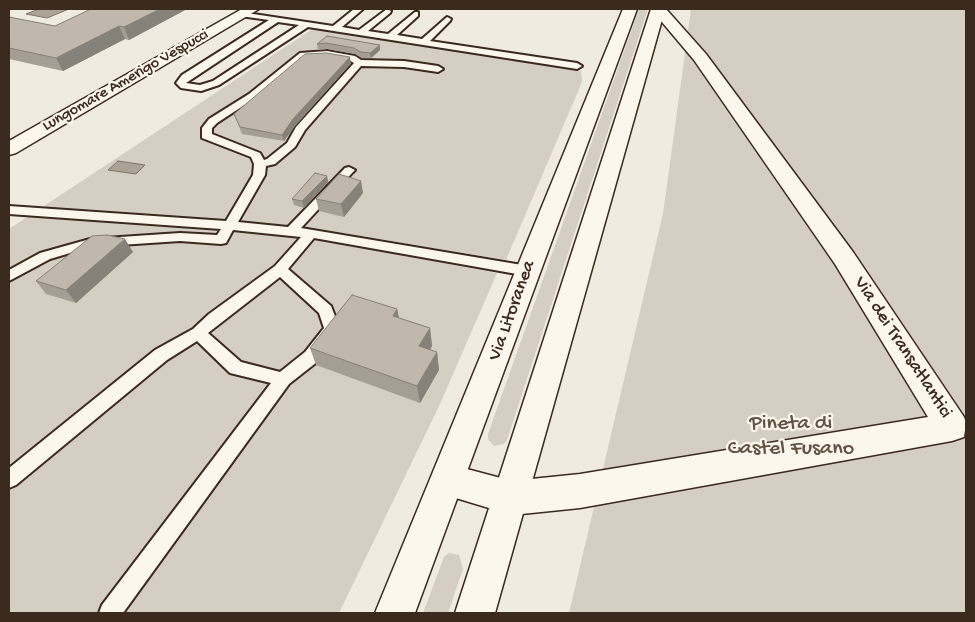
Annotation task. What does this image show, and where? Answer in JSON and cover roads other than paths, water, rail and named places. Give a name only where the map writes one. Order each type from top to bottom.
[{"type":"street","name":"Via Litoranea","points":[[395,613],[630,9]]},
{"type":"street","name":"Via dei Transatlantici","points":[[512,498],[580,491],[952,426],[844,258],[700,57],[658,9]]},
{"type":"street","points":[[475,613],[512,498],[658,9]]},
{"type":"street","name":"Lungomare Amerigo Vespucci","points":[[9,132],[238,11]]},
{"type":"street","name":"Lungomare Amerigo Vespucci","points":[[9,149],[238,11]]},
{"type":"street","points":[[448,480],[512,498]]},
{"type":"lane","points":[[335,28],[359,9]]},
{"type":"lane","points":[[238,11],[307,24],[577,66]]},
{"type":"lane","points":[[362,32],[387,11]]},
{"type":"lane","points":[[390,36],[415,14]]},
{"type":"lane","points":[[277,19],[185,77],[182,83],[184,86],[201,88],[216,83],[307,24]]},
{"type":"lane","points":[[424,42],[447,19]]},
{"type":"lane","points":[[9,276],[45,256],[90,243],[126,239],[180,237],[221,240],[259,175],[260,164],[256,155],[206,136],[207,128],[213,121],[252,96],[303,55],[327,54],[352,58],[358,63],[404,64],[438,69]]},
{"type":"lane","points":[[260,164],[271,162],[291,145],[300,129],[358,63]]},
{"type":"lane","points":[[291,231],[349,170]]},
{"type":"lane","points":[[9,210],[232,224],[311,234],[528,271]]},
{"type":"lane","points":[[9,479],[161,355],[198,334],[214,318],[280,269],[311,234]]},
{"type":"lane","points":[[110,613],[283,379],[311,357],[332,329],[326,310],[280,269]]},
{"type":"lane","points":[[198,334],[236,368],[283,379]]},
{"type":"park label","name":"Pineta di Castel Fusano","points":[[791,438]]}]
